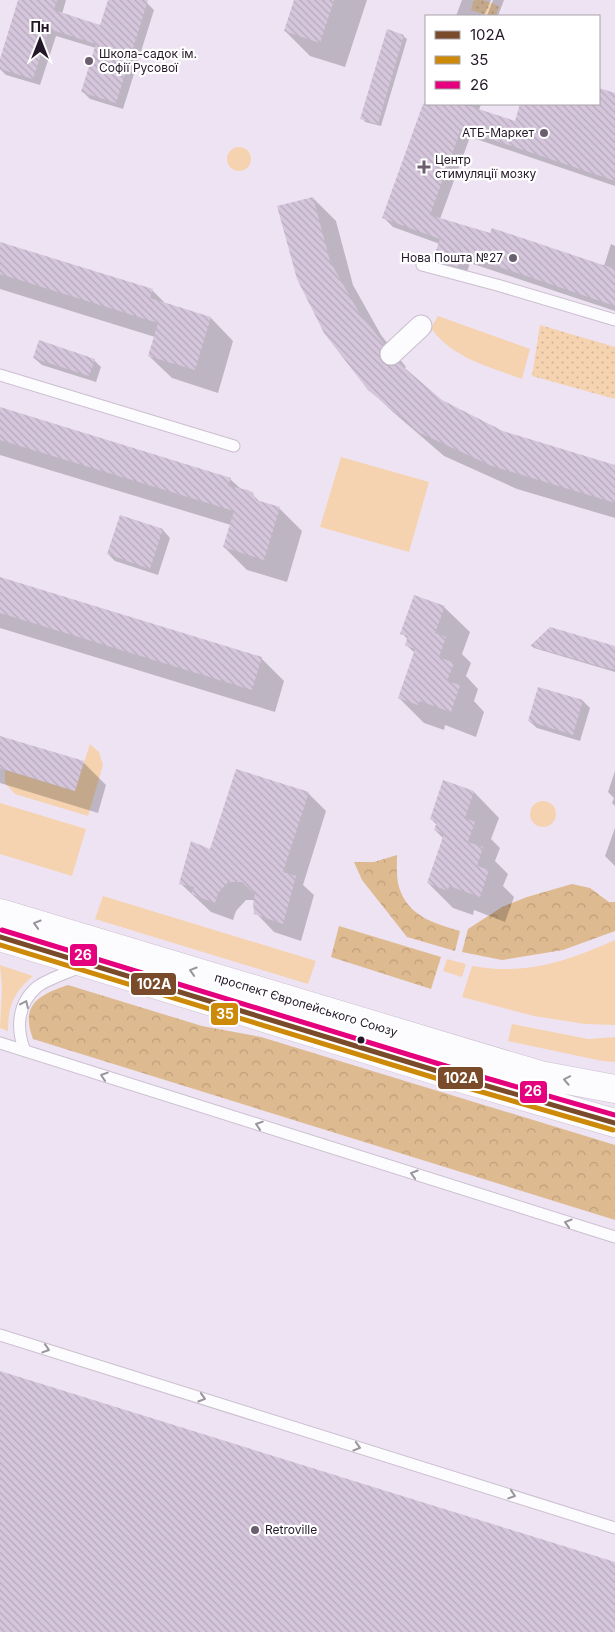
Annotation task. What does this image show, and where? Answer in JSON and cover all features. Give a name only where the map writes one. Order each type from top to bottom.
[{"type":"main road","name":"проспект Європейського Союзу","points":[[0,913],[540,1075],[615,1089]]},
{"type":"main road","name":"проспект Європейського Союзу","points":[[0,937],[470,1081],[615,1123]]},
{"type":"street","points":[[391,354],[421,326]]},
{"type":"lane","points":[[422,265],[615,320]]},
{"type":"lane","points":[[0,375],[234,446]]},
{"type":"lane","points":[[25,1051],[20,1039],[19,1018],[23,1005],[30,995],[38,986],[87,964]]},
{"type":"lane","points":[[0,1043],[615,1237]]},
{"type":"lane","points":[[0,1335],[615,1528]]},
{"type":"shaded area","points":[[474,0],[483,0],[499,6],[496,15],[487,15],[471,10]]},
{"type":"shaded area","points":[[234,147],[244,147],[251,154],[251,164],[244,171],[234,171],[227,164],[227,154]]},
{"type":"shaded area","points":[[438,316],[530,349],[522,379],[485,366],[450,347],[431,328]]},
{"type":"shaded area","points":[[540,325],[615,347],[615,399],[532,376]]},
{"type":"shaded area","points":[[341,457],[429,482],[409,552],[320,527]]},
{"type":"shaded area","points":[[90,744],[99,752],[103,765],[88,816],[15,794],[5,783],[5,770],[75,791]]},
{"type":"shaded area","points":[[543,801],[552,805],[556,814],[552,823],[543,827],[534,823],[530,814],[534,805]]},
{"type":"shaded area","points":[[0,803],[86,829],[72,876],[0,854]]},
{"type":"shaded area","points":[[103,896],[316,961],[308,984],[95,919]]},
{"type":"shaded area","points":[[615,940],[615,1025],[585,1024],[534,1016],[462,997],[472,966],[503,969],[532,967],[560,961]]},
{"type":"shaded area","points":[[447,959],[466,964],[462,977],[443,971]]},
{"type":"shaded area","points":[[0,965],[33,976],[21,988],[13,1000],[9,1014],[8,1031],[0,1028],[2,988]]},
{"type":"shaded area","points":[[512,1024],[588,1039],[615,1037],[615,1062],[602,1061],[508,1041]]},
{"type":"green space","points":[[397,855],[397,879],[403,897],[415,912],[423,917],[460,931],[455,951],[407,937],[362,880],[354,862],[374,862]]},
{"type":"green space","points":[[572,884],[590,888],[609,902],[615,902],[615,931],[563,950],[502,960],[462,952],[468,929],[502,907],[527,897]]},
{"type":"green space","points":[[339,926],[441,957],[431,989],[331,957]]},
{"type":"green space","points":[[68,985],[202,1026],[261,1037],[615,1145],[615,1220],[33,1039],[29,1017],[31,1009],[41,997]]},
{"type":"building","points":[[18,0],[57,0],[54,10],[100,25],[108,0],[148,0],[116,103],[81,92],[96,44],[49,29],[33,79],[0,69],[0,59]]},
{"type":"building","points":[[294,0],[334,0],[320,43],[284,31]]},
{"type":"building","points":[[387,29],[404,35],[378,124],[360,119]]},
{"type":"building","points":[[600,88],[615,93],[615,181],[461,129],[430,215],[490,233],[492,228],[615,269],[615,306],[461,254],[457,267],[433,260],[440,239],[382,218],[423,104],[466,105],[515,121],[520,105],[600,105]]},
{"type":"building","points":[[313,197],[330,261],[358,311],[384,344],[379,351],[382,363],[393,366],[399,363],[442,400],[503,431],[615,465],[615,503],[492,466],[420,433],[368,390],[324,333],[297,279],[277,206]]},
{"type":"building","points":[[0,242],[153,289],[150,298],[211,317],[195,370],[148,356],[158,323],[0,274]]},
{"type":"building","points":[[39,340],[95,359],[89,376],[33,358]]},
{"type":"building","points":[[0,407],[231,478],[228,486],[248,490],[253,493],[256,500],[280,507],[264,560],[223,547],[234,511],[0,440]]},
{"type":"building","points":[[120,515],[163,529],[150,569],[107,554]]},
{"type":"building","points":[[0,577],[262,657],[252,690],[0,613]]},
{"type":"building","points":[[414,595],[445,606],[435,633],[446,637],[439,657],[454,663],[447,681],[460,685],[451,712],[420,701],[418,705],[398,698],[415,649],[405,645],[408,636],[400,634]]},
{"type":"building","points":[[550,627],[615,646],[615,669],[530,646]]},
{"type":"building","points":[[538,687],[583,700],[573,735],[528,721]]},
{"type":"building","points":[[0,736],[84,761],[75,791],[0,768]]},
{"type":"building","points":[[236,769],[309,792],[283,872],[296,876],[283,924],[254,914],[253,903],[255,894],[242,882],[228,882],[218,893],[215,903],[191,894],[194,887],[179,884],[191,841],[210,849]]},
{"type":"building","points":[[443,780],[474,791],[465,818],[475,822],[468,842],[483,847],[477,866],[489,870],[480,897],[449,886],[448,891],[427,883],[444,834],[434,830],[437,822],[430,819]]},
{"type":"building","name":"Retroville","points":[[0,1371],[615,1562],[615,1632],[0,1632]]},
{"type":"transit line","name":"26","points":[[2,930],[472,1074],[615,1115]]},
{"type":"transit line","name":"102А","points":[[0,937],[470,1081],[615,1123]]},
{"type":"transit line","name":"35","points":[[0,945],[468,1088],[613,1130]]},
{"type":"place","name":"Школа-садок ім. Софії Русової","points":[[89,61]]},
{"type":"place","name":"АТБ-Маркет","points":[[544,133]]},
{"type":"place","name":"Центр стимуляції мозку","points":[[424,167]]},
{"type":"place","name":"Нова Пошта №27","points":[[513,258]]},
{"type":"place","name":"Retroville","points":[[255,1530]]}]
